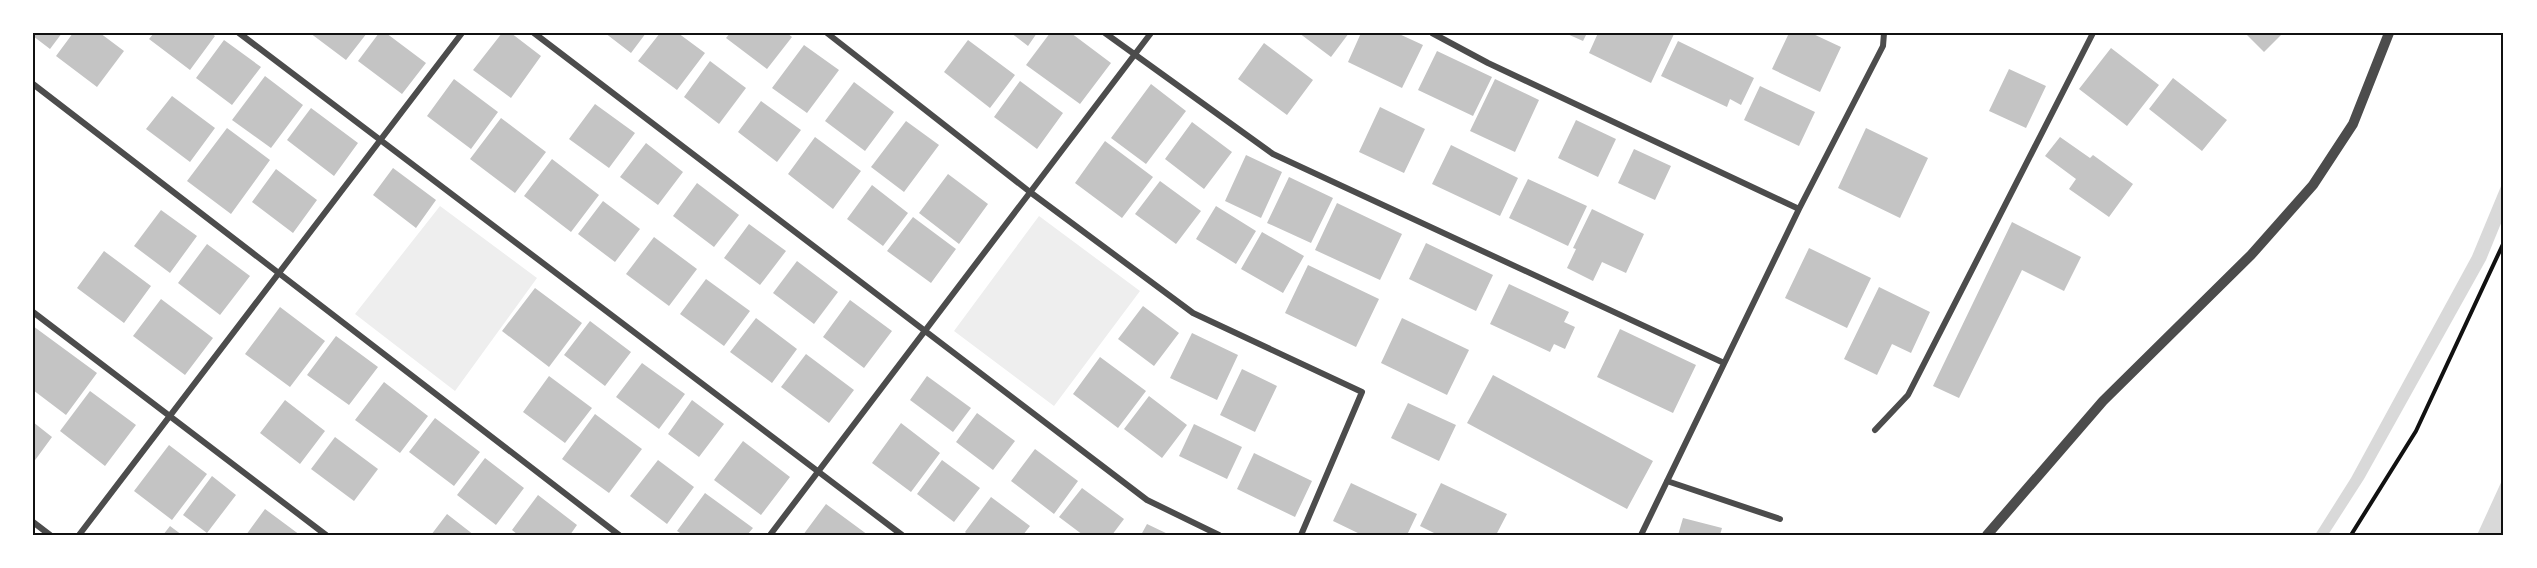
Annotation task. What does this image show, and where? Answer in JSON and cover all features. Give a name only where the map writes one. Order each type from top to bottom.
[{"type":"street","points":[[239,33],[902,535]]},
{"type":"street","points":[[79,535],[462,33]]},
{"type":"street","points":[[534,33],[1147,500],[1219,535]]},
{"type":"street","points":[[827,33],[1030,192],[1193,313],[1362,392],[1300,535]]},
{"type":"street","points":[[1105,33],[1273,154],[1724,363]]},
{"type":"street","points":[[770,535],[1151,33]]},
{"type":"street","points":[[1431,33],[1488,63],[1798,209]]},
{"type":"street","points":[[1641,535],[1798,209],[1883,46],[1884,33]]},
{"type":"street","points":[[1875,430],[1908,395],[2093,33]]},
{"type":"street","points":[[1987,535],[2103,401],[2251,255],[2313,185],[2353,124],[2389,33]]},
{"type":"street","points":[[33,84],[619,535]]},
{"type":"street","points":[[33,312],[326,535]]},
{"type":"street","points":[[1667,481],[1780,519]]},
{"type":"street","points":[[33,522],[50,535]]},
{"type":"path","points":[[2351,535],[2416,431],[2504,242]]},
{"type":"shaded area","points":[[2504,179],[2504,216],[2486,260],[2364,479],[2328,535],[2315,535],[2351,478],[2472,256]]},
{"type":"shaded area","points":[[440,206],[537,278],[455,391],[355,314]]},
{"type":"shaded area","points":[[1039,216],[1140,291],[1054,406],[954,331]]},
{"type":"shaded area","points":[[2504,476],[2504,535],[2477,535]]},
{"type":"building","points":[[33,33],[62,33],[50,49],[33,36]]},
{"type":"building","points":[[73,33],[100,33],[124,51],[97,87],[56,56]]},
{"type":"building","points":[[154,33],[211,33],[215,36],[190,70],[149,39]]},
{"type":"building","points":[[310,33],[367,33],[346,60]]},
{"type":"building","points":[[379,33],[386,33],[426,63],[402,94],[358,61]]},
{"type":"building","points":[[502,33],[511,33],[541,56],[511,98],[473,70]]},
{"type":"building","points":[[605,33],[646,33],[631,53]]},
{"type":"building","points":[[660,33],[678,33],[705,53],[677,90],[638,61]]},
{"type":"building","points":[[730,33],[787,33],[792,37],[767,69],[726,38]]},
{"type":"building","points":[[1011,33],[1037,33],[1028,46]]},
{"type":"building","points":[[1050,33],[1071,33],[1111,63],[1080,104],[1026,65]]},
{"type":"building","points":[[1299,33],[1349,33],[1331,57]]},
{"type":"building","points":[[1361,33],[1397,33],[1423,45],[1402,88],[1348,62]]},
{"type":"building","points":[[1565,33],[1587,33],[1583,41]]},
{"type":"building","points":[[1598,33],[1674,34],[1651,83],[1589,53]]},
{"type":"building","points":[[1789,33],[1811,33],[1841,47],[1820,92],[1772,69]]},
{"type":"building","points":[[2245,33],[2283,33],[2264,52]]},
{"type":"building","points":[[224,40],[261,67],[232,105],[196,78]]},
{"type":"building","points":[[968,40],[1015,75],[990,108],[944,72]]},
{"type":"building","points":[[1678,41],[1754,78],[1741,105],[1730,99],[1727,107],[1661,76]]},
{"type":"building","points":[[1264,43],[1313,80],[1287,115],[1238,79]]},
{"type":"building","points":[[804,45],[839,70],[807,113],[772,88]]},
{"type":"building","points":[[2111,48],[2159,85],[2127,126],[2079,89]]},
{"type":"building","points":[[1437,51],[1492,77],[1473,116],[1418,90]]},
{"type":"building","points":[[710,61],[746,88],[719,124],[684,97]]},
{"type":"building","points":[[2009,69],[2046,86],[2026,128],[1989,111]]},
{"type":"building","points":[[265,76],[303,105],[271,148],[232,120]]},
{"type":"building","points":[[2173,78],[2227,120],[2202,151],[2149,109]]},
{"type":"building","points":[[454,79],[498,112],[471,149],[427,116]]},
{"type":"building","points":[[1495,79],[1539,100],[1515,152],[1470,131]]},
{"type":"building","points":[[1020,81],[1063,113],[1037,149],[994,117]]},
{"type":"building","points":[[854,82],[894,112],[865,151],[825,121]]},
{"type":"building","points":[[1151,84],[1186,111],[1146,164],[1111,138]]},
{"type":"building","points":[[1760,86],[1815,112],[1799,146],[1744,120]]},
{"type":"building","points":[[172,96],[215,128],[190,162],[146,129]]},
{"type":"building","points":[[761,101],[801,130],[777,162],[738,132]]},
{"type":"building","points":[[595,104],[635,133],[609,168],[569,139]]},
{"type":"building","points":[[1380,107],[1425,129],[1404,173],[1359,152]]},
{"type":"building","points":[[311,108],[358,143],[334,176],[287,140]]},
{"type":"building","points":[[501,118],[546,152],[515,193],[470,159]]},
{"type":"building","points":[[1576,120],[1616,139],[1598,177],[1558,158]]},
{"type":"building","points":[[906,121],[939,145],[904,192],[871,167]]},
{"type":"building","points":[[1192,122],[1232,152],[1204,189],[1165,159]]},
{"type":"building","points":[[227,128],[270,160],[231,214],[187,181]]},
{"type":"building","points":[[1866,128],[1928,158],[1900,218],[1838,188]]},
{"type":"building","points":[[815,137],[861,171],[833,209],[788,174]]},
{"type":"building","points":[[2060,137],[2090,158],[2093,155],[2133,184],[2109,217],[2069,189],[2076,179],[2045,156]]},
{"type":"building","points":[[1105,141],[1153,177],[1122,218],[1075,183]]},
{"type":"building","points":[[646,143],[683,172],[658,205],[620,177]]},
{"type":"building","points":[[1451,145],[1518,178],[1500,216],[1432,184]]},
{"type":"building","points":[[1634,149],[1671,166],[1655,200],[1618,183]]},
{"type":"building","points":[[1246,155],[1282,172],[1261,218],[1225,201]]},
{"type":"building","points":[[552,159],[599,195],[571,232],[524,196]]},
{"type":"building","points":[[393,168],[436,200],[416,228],[373,195]]},
{"type":"building","points":[[276,169],[317,200],[293,233],[252,202]]},
{"type":"building","points":[[948,174],[988,204],[959,244],[919,213]]},
{"type":"building","points":[[1289,177],[1333,198],[1311,243],[1267,223]]},
{"type":"building","points":[[1528,179],[1587,206],[1568,246],[1509,218]]},
{"type":"building","points":[[1160,181],[1201,211],[1176,244],[1135,214]]},
{"type":"building","points":[[697,183],[739,215],[714,247],[673,216]]},
{"type":"building","points":[[872,185],[908,213],[883,246],[847,219]]},
{"type":"building","points":[[603,201],[640,229],[615,262],[578,234]]},
{"type":"building","points":[[1337,203],[1402,234],[1380,280],[1315,250]]},
{"type":"building","points":[[1216,206],[1256,231],[1236,264],[1196,239]]},
{"type":"building","points":[[1592,209],[1644,234],[1626,273],[1602,262],[1593,281],[1567,268],[1576,249],[1573,248]]},
{"type":"building","points":[[161,210],[197,236],[170,273],[134,246]]},
{"type":"building","points":[[913,217],[956,249],[931,283],[887,251]]},
{"type":"building","points":[[2012,222],[2081,257],[2064,291],[2022,270],[1959,398],[1933,386]]},
{"type":"building","points":[[749,224],[786,251],[760,285],[724,258]]},
{"type":"building","points":[[1262,232],[1304,256],[1283,293],[1241,269]]},
{"type":"building","points":[[654,237],[697,269],[669,306],[626,274]]},
{"type":"building","points":[[1426,243],[1493,275],[1476,311],[1409,279]]},
{"type":"building","points":[[207,244],[250,276],[220,315],[178,283]]},
{"type":"building","points":[[1809,248],[1871,278],[1847,328],[1785,298]]},
{"type":"building","points":[[104,251],[151,286],[124,323],[77,288]]},
{"type":"building","points":[[797,261],[838,292],[814,324],[773,293]]},
{"type":"building","points":[[1308,265],[1379,299],[1356,347],[1285,313]]},
{"type":"building","points":[[706,279],[750,311],[724,346],[680,314]]},
{"type":"building","points":[[1509,284],[1569,312],[1564,322],[1575,327],[1565,349],[1554,344],[1550,352],[1490,324]]},
{"type":"building","points":[[1879,287],[1930,312],[1911,353],[1892,344],[1877,375],[1844,359]]},
{"type":"building","points":[[535,288],[582,323],[549,367],[502,331]]},
{"type":"building","points":[[161,299],[213,338],[185,375],[133,336]]},
{"type":"building","points":[[850,300],[892,331],[864,368],[823,337]]},
{"type":"building","points":[[1143,306],[1179,333],[1154,366],[1118,339]]},
{"type":"building","points":[[280,307],[325,341],[290,387],[245,354]]},
{"type":"building","points":[[756,318],[797,349],[772,383],[730,352]]},
{"type":"building","points":[[1402,318],[1469,350],[1447,395],[1381,363]]},
{"type":"building","points":[[590,321],[631,352],[605,386],[564,355]]},
{"type":"building","points":[[33,326],[97,373],[66,415],[33,390]]},
{"type":"building","points":[[1620,329],[1696,365],[1673,413],[1597,377]]},
{"type":"building","points":[[1192,333],[1238,355],[1217,400],[1170,378]]},
{"type":"building","points":[[336,336],[378,367],[349,405],[307,375]]},
{"type":"building","points":[[806,354],[854,390],[829,423],[781,387]]},
{"type":"building","points":[[1100,357],[1146,391],[1118,428],[1073,394]]},
{"type":"building","points":[[642,363],[685,394],[659,429],[616,397]]},
{"type":"building","points":[[1242,369],[1277,386],[1255,432],[1220,415]]},
{"type":"building","points":[[1493,375],[1653,461],[1627,509],[1467,423]]},
{"type":"building","points":[[549,376],[592,408],[565,443],[523,412]]},
{"type":"building","points":[[927,376],[971,408],[953,432],[910,400]]},
{"type":"building","points":[[384,382],[428,416],[400,453],[355,420]]},
{"type":"building","points":[[90,391],[136,425],[105,466],[60,431]]},
{"type":"building","points":[[1149,396],[1187,425],[1162,458],[1124,429]]},
{"type":"building","points":[[285,400],[325,431],[300,464],[260,433]]},
{"type":"building","points":[[692,400],[724,424],[699,457],[668,434]]},
{"type":"building","points":[[1408,403],[1456,425],[1439,461],[1391,438]]},
{"type":"building","points":[[977,413],[1015,441],[993,470],[956,442]]},
{"type":"building","points":[[595,414],[642,449],[609,493],[562,459]]},
{"type":"building","points":[[435,418],[480,452],[454,486],[409,452]]},
{"type":"building","points":[[33,422],[52,437],[33,463]]},
{"type":"building","points":[[901,423],[940,453],[911,492],[872,463]]},
{"type":"building","points":[[1194,424],[1242,447],[1227,479],[1179,456]]},
{"type":"building","points":[[335,437],[378,469],[354,501],[311,469]]},
{"type":"building","points":[[743,441],[790,477],[761,515],[714,480]]},
{"type":"building","points":[[169,445],[207,474],[172,520],[134,491]]},
{"type":"building","points":[[1035,449],[1078,481],[1054,514],[1011,481]]},
{"type":"building","points":[[1254,453],[1312,481],[1295,517],[1237,489]]},
{"type":"building","points":[[485,458],[524,488],[496,525],[457,495]]},
{"type":"building","points":[[658,460],[694,487],[667,524],[630,496]]},
{"type":"building","points":[[942,460],[980,488],[954,522],[917,494]]},
{"type":"building","points":[[212,476],[236,495],[207,533],[183,515]]},
{"type":"building","points":[[1351,483],[1417,514],[1407,535],[1362,535],[1333,521]]},
{"type":"building","points":[[1441,483],[1507,514],[1496,535],[1438,535],[1420,526]]},
{"type":"building","points":[[1082,488],[1124,519],[1112,535],[1083,535],[1059,517]]},
{"type":"building","points":[[705,493],[753,528],[747,535],[683,535],[677,531]]},
{"type":"building","points":[[538,495],[577,525],[570,535],[518,535],[512,530]]},
{"type":"building","points":[[991,497],[1030,526],[1023,535],[968,535],[965,532]]},
{"type":"building","points":[[826,504],[868,535],[803,535]]},
{"type":"building","points":[[265,509],[300,535],[246,535]]},
{"type":"building","points":[[447,514],[474,535],[431,535]]},
{"type":"building","points":[[1683,518],[1722,528],[1720,535],[1678,535]]},
{"type":"building","points":[[1147,524],[1170,535],[1141,535]]},
{"type":"building","points":[[170,526],[182,535],[163,535]]}]
